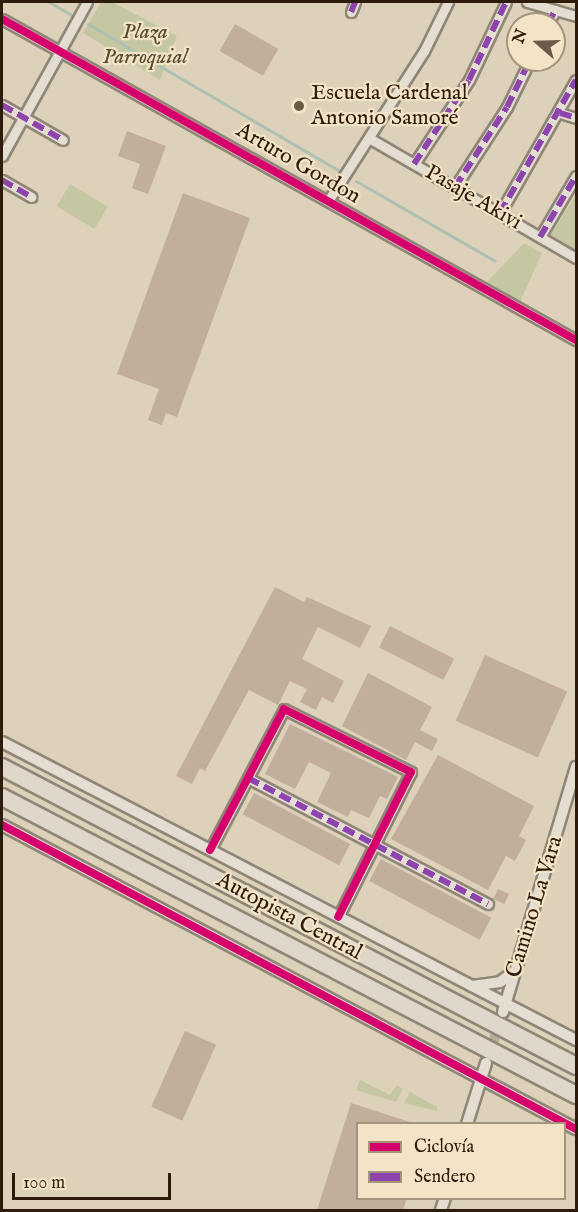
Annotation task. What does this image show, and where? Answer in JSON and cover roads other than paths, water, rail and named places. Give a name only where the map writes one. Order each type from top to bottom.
[{"type":"highway","name":"Autopista Central","points":[[2,767],[576,1066]]},
{"type":"highway","name":"Autopista Central","points":[[2,797],[576,1095]]},
{"type":"street","points":[[2,156],[87,2]]},
{"type":"street","points":[[351,12],[356,2]]},
{"type":"street","points":[[328,201],[424,51],[448,2]]},
{"type":"street","points":[[414,164],[469,80],[506,2]]},
{"type":"street","points":[[527,2],[576,16]]},
{"type":"street","name":"Arturo Gordon","points":[[2,20],[576,340]]},
{"type":"street","points":[[455,188],[507,106],[525,72]]},
{"type":"street","points":[[500,213],[560,113],[576,80]]},
{"type":"street","points":[[2,105],[63,140]]},
{"type":"street","points":[[560,113],[576,118]]},
{"type":"street","name":"Pasaje Akivi","points":[[369,138],[576,258]]},
{"type":"street","points":[[540,237],[576,176]]},
{"type":"street","points":[[2,180],[31,197]]},
{"type":"street","points":[[210,850],[284,709],[411,772],[338,916]]},
{"type":"street","points":[[2,742],[471,986],[504,1008],[576,1040]]},
{"type":"street","name":"Camino La Vara","points":[[504,1008],[576,767]]},
{"type":"street","points":[[248,778],[488,904]]},
{"type":"street","points":[[2,825],[562,1122]]},
{"type":"street","points":[[471,986],[500,982],[517,968]]},
{"type":"street","points":[[468,1122],[486,1063]]},
{"type":"waterway","points":[[49,2],[73,16]]},
{"type":"waterway","points":[[88,24],[341,172]]},
{"type":"waterway","points":[[356,181],[495,261]]},
{"type":"tunnel","points":[[489,1055],[500,1021]]},
{"type":"place","name":"Escuela Cardenal Antonio Samoré","points":[[299,106]]},
{"type":"park label","name":"Plaza Parroquial","points":[[145,44]]}]
